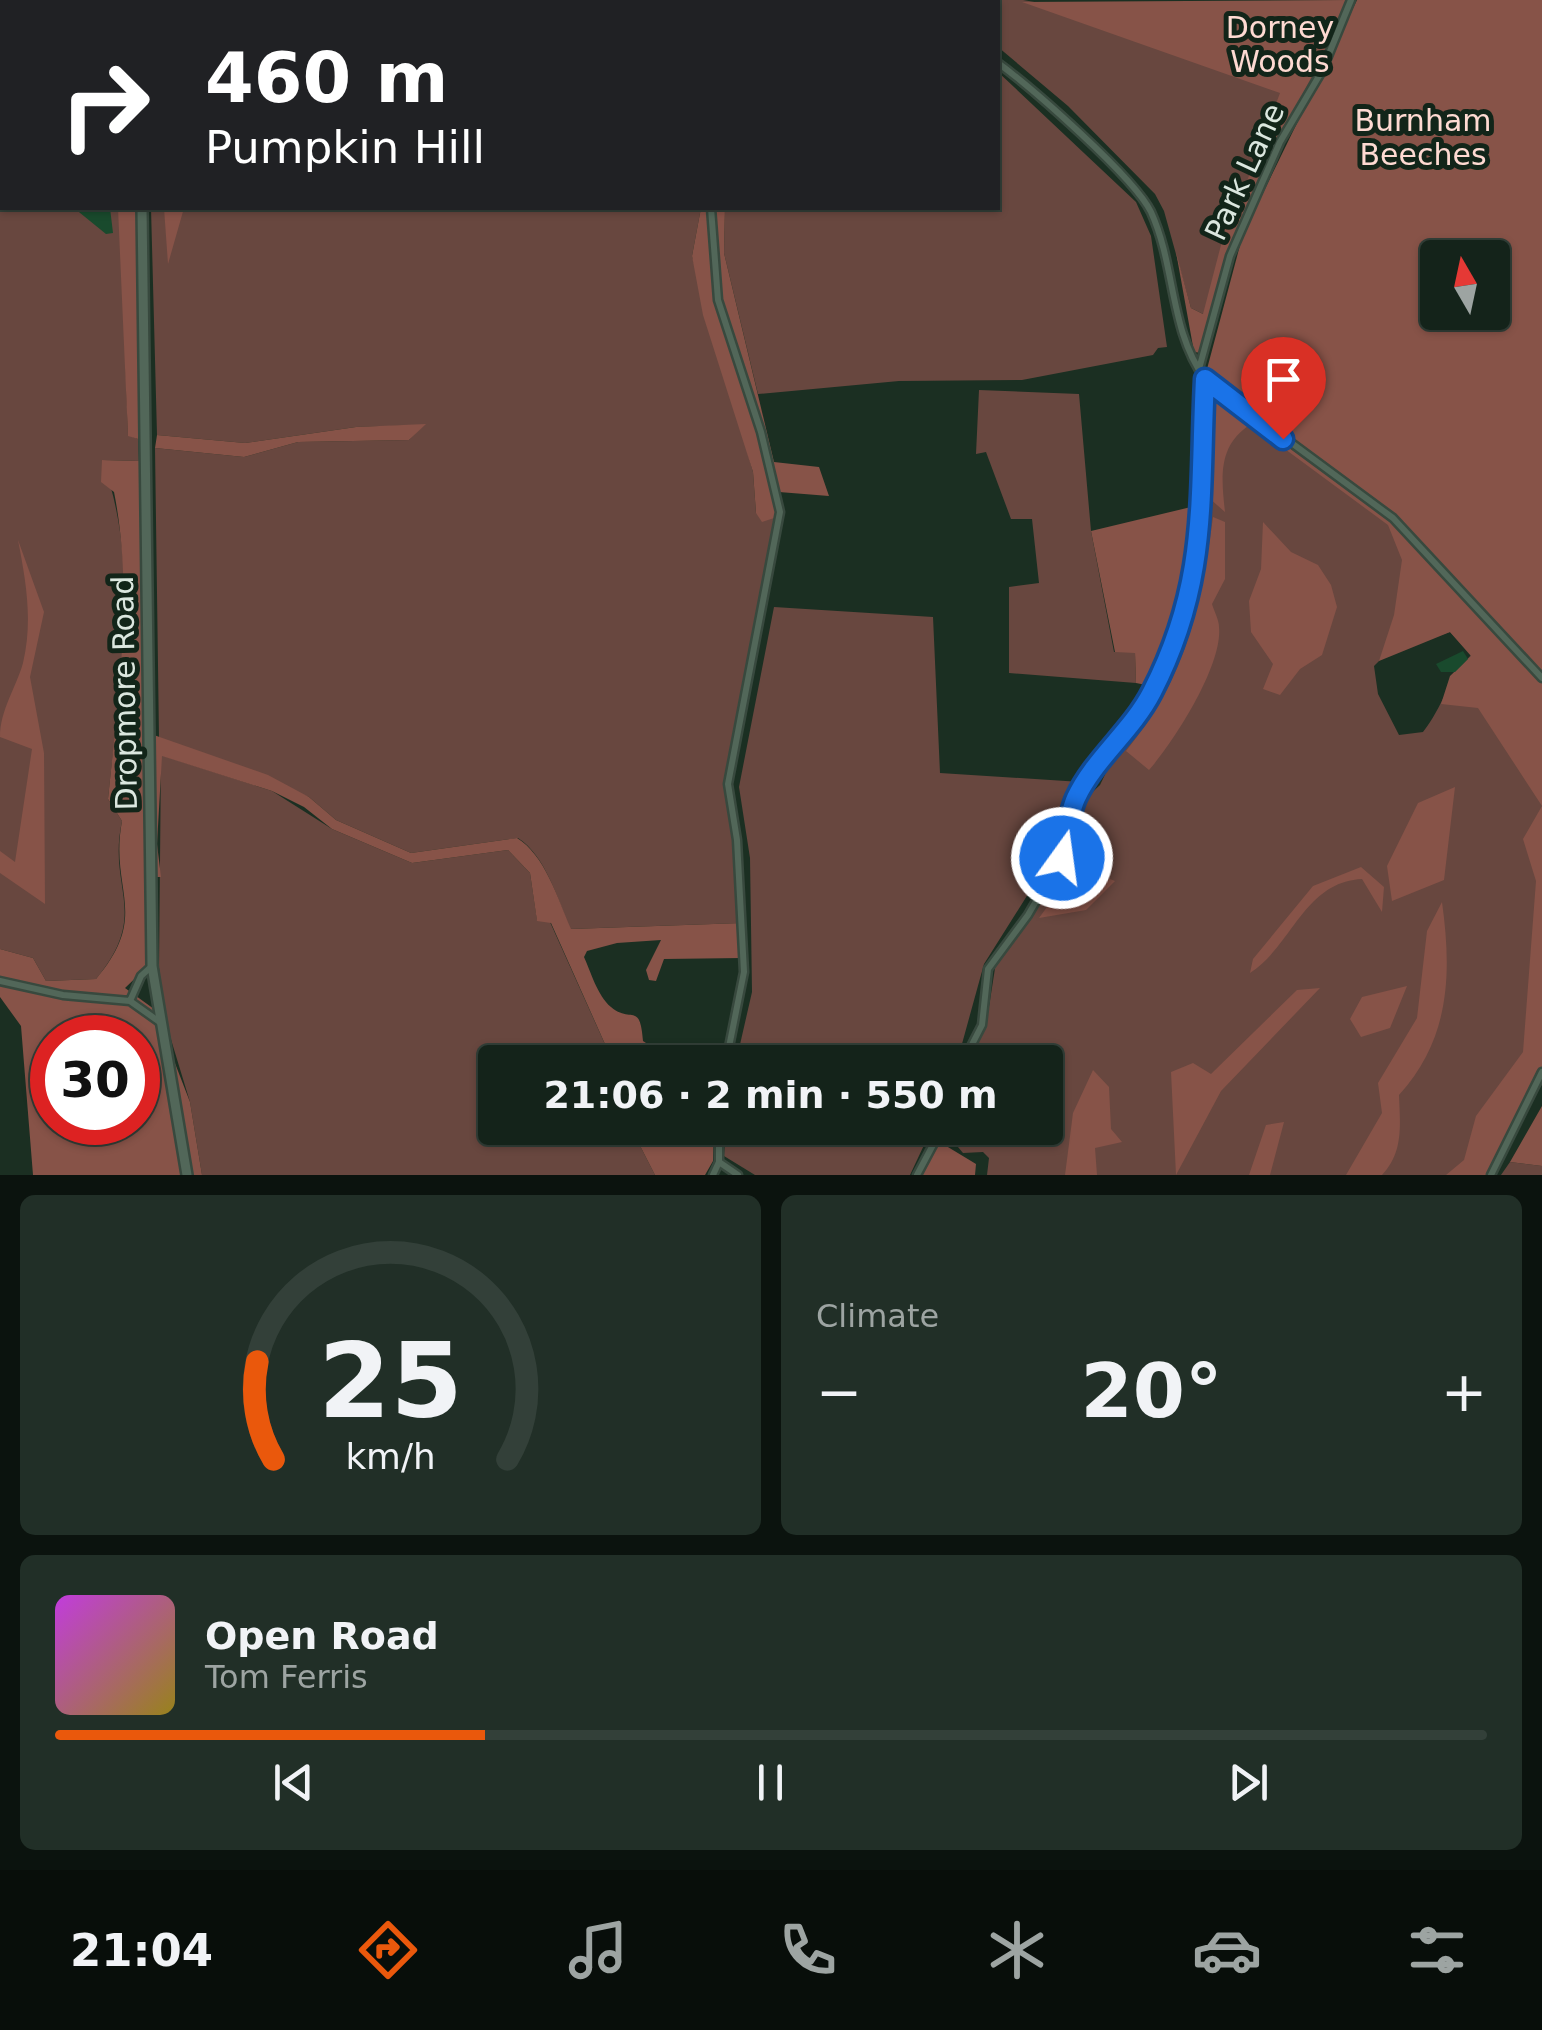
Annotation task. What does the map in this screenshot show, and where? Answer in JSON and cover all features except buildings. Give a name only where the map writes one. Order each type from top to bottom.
[{"type":"street","name":"Park Lane","points":[[1198,370],[1230,256],[1280,142],[1322,71],[1351,0]]},
{"type":"street","points":[[1000,64],[1038,94],[1134,188],[1149,209],[1185,348],[1205,379],[1394,518],[1542,678]]},
{"type":"street","name":"Dropmore Road","points":[[142,210],[152,966],[187,1175]]},
{"type":"street","points":[[711,210],[718,300],[780,496],[728,784],[737,840],[744,972],[729,1045]]},
{"type":"street","points":[[972,1045],[982,1025],[988,969],[1028,915],[1062,858],[1076,798],[1150,696],[1174,644],[1197,567],[1203,516],[1205,379]]},
{"type":"street","points":[[130,1001],[140,976],[152,966]]},
{"type":"street","points":[[0,981],[63,995],[130,1001],[162,1024]]},
{"type":"street","points":[[1491,1175],[1542,1072]]},
{"type":"street","points":[[713,1175],[719,1162],[719,1145]]},
{"type":"street","points":[[917,1175],[933,1145]]},
{"type":"street","points":[[719,1162],[738,1175]]},
{"type":"green space","points":[[1000,0],[1023,0],[1326,53],[1282,132],[1234,241],[1204,349],[1203,314],[1191,308],[1164,211],[1155,194],[1068,106],[1000,49]]},
{"type":"green space","name":"Dorney Woods","points":[[1348,0],[1254,193],[1231,252],[1202,353],[1194,352],[1176,252],[1191,308],[1203,314],[1227,222],[1280,93],[1022,2]]},
{"type":"green space","name":"Burnham Beeches","points":[[1357,0],[1542,0],[1542,672],[1391,512],[1302,451],[1207,369],[1243,234]]},
{"type":"green space","points":[[1000,74],[1136,202],[1151,236],[1167,347],[1158,348],[1153,355],[1022,380],[899,381],[758,394],[724,253],[725,210],[1000,210]]},
{"type":"green space","points":[[0,210],[120,210],[128,435],[138,439],[139,461],[102,460],[114,500],[124,585],[121,671],[108,799],[122,821],[119,865],[124,918],[112,956],[96,979],[46,981],[33,958],[0,949]]},
{"type":"green space","points":[[118,210],[138,210],[138,439],[128,436]]},
{"type":"green space","points":[[151,210],[701,210],[692,256],[753,472],[756,513],[777,517],[728,784],[742,923],[570,929],[543,866],[518,838],[411,853],[336,820],[309,797],[159,738],[155,448],[244,457],[298,442],[409,440],[423,425],[356,427],[245,443],[157,435]]},
{"type":"green space","points":[[164,210],[183,210],[168,264]]},
{"type":"green space","points":[[701,210],[725,210],[724,253],[774,462],[819,467],[829,496],[779,492],[777,517],[762,522],[756,513],[753,472],[703,315],[692,256]]},
{"type":"green space","points":[[979,390],[1079,394],[1091,531],[1114,652],[1135,652],[1136,683],[1009,673],[1009,587],[1039,583],[1032,519],[1011,519],[986,452],[976,454]]},
{"type":"green space","points":[[1219,398],[1396,524],[1542,680],[1542,806],[1478,708],[1441,704],[1450,676],[1471,656],[1450,632],[1379,661],[1394,615],[1402,560],[1388,525],[1251,424],[1232,442],[1224,462],[1225,512],[1209,498],[1206,412],[1209,402]]},
{"type":"green space","points":[[1213,399],[1226,399],[1396,524],[1542,680],[1542,1084],[1488,1175],[987,1175],[989,1158],[983,1152],[963,1153],[956,1145],[1063,1145],[1063,1045],[976,1045],[986,1026],[996,962],[1043,899],[1065,860],[1083,801],[1100,785],[1114,756],[1150,716],[1190,632],[1208,517],[1206,412]],"holes":[[[1450,632],[1471,655],[1423,732],[1399,735],[1378,694],[1374,666],[1387,653]]]},
{"type":"green space","points":[[426,424],[409,440],[298,442],[244,457],[155,448],[157,435],[245,443],[356,427]]},
{"type":"green space","points":[[102,460],[139,461],[148,966],[125,988],[154,1009],[156,1015],[30,1015],[30,1138],[21,1026],[0,997],[0,949],[33,958],[46,981],[96,979],[112,956],[125,919],[119,845],[122,821],[108,799],[124,606],[114,492],[101,482]]},
{"type":"green space","points":[[1191,507],[1172,620],[1146,685],[1136,683],[1135,653],[1115,652],[1091,531]]},
{"type":"green space","points":[[1213,517],[1225,522],[1225,579],[1212,604],[1219,624],[1218,643],[1195,702],[1149,770],[1126,751],[1177,669],[1196,612]]},
{"type":"green space","points":[[1263,522],[1291,552],[1318,565],[1331,585],[1337,607],[1322,655],[1300,669],[1280,695],[1263,689],[1273,664],[1251,632],[1249,601],[1261,569]]},
{"type":"green space","points":[[18,540],[44,612],[30,677],[44,753],[45,904],[0,873],[0,851],[15,862],[32,749],[0,737],[5,708],[23,663],[28,632]]},
{"type":"green space","points":[[774,607],[933,617],[940,773],[1081,782],[1054,853],[984,964],[962,1045],[740,1045],[752,992],[750,858],[739,787]]},
{"type":"green space","points":[[151,734],[268,775],[309,797],[336,820],[411,853],[517,838],[543,866],[571,929],[742,923],[742,958],[664,959],[656,981],[649,980],[646,970],[661,940],[617,943],[587,951],[584,957],[602,996],[618,1012],[637,1017],[643,1041],[649,1045],[605,1045],[551,923],[537,921],[530,873],[508,850],[412,863],[332,829],[304,807],[272,791],[162,756],[157,844],[161,877],[155,877]]},
{"type":"green space","points":[[161,755],[272,791],[332,829],[412,863],[508,850],[530,873],[537,920],[550,922],[605,1045],[478,1045],[478,1145],[640,1145],[655,1175],[202,1175],[190,1102],[166,1023],[159,968]]},
{"type":"green space","points":[[1455,787],[1444,880],[1392,901],[1387,866],[1418,803]]},
{"type":"green space","points":[[1542,806],[1542,1084],[1488,1175],[1446,1175],[1464,1160],[1476,1116],[1523,1052],[1536,881],[1523,839]]},
{"type":"green space","points":[[1077,866],[1115,881],[1086,910],[1039,918]]},
{"type":"green space","points":[[1361,867],[1384,887],[1382,912],[1362,879],[1342,883],[1312,903],[1265,961],[1250,973],[1253,959],[1313,886]]},
{"type":"green space","points":[[1442,902],[1447,955],[1443,1005],[1429,1051],[1399,1095],[1399,1137],[1394,1157],[1382,1175],[1346,1175],[1382,1113],[1378,1083],[1417,1018],[1427,931]]},
{"type":"green space","points":[[1407,986],[1390,1028],[1361,1037],[1350,1019],[1362,997]]},
{"type":"green space","points":[[1320,988],[1221,1091],[1176,1175],[1171,1072],[1193,1063],[1211,1074],[1297,990]]},
{"type":"green space","points":[[160,1024],[190,1102],[202,1175],[33,1175],[31,1145],[160,1145]]},
{"type":"green space","points":[[1093,1070],[1109,1087],[1111,1129],[1122,1142],[1095,1148],[1097,1175],[1065,1175],[1073,1113]]},
{"type":"green space","points":[[1542,1106],[1542,1166],[1510,1162]]},
{"type":"green space","points":[[1284,1122],[1270,1175],[1249,1175],[1266,1125]]},
{"type":"green space","points":[[640,1145],[713,1145],[713,1161],[705,1175],[655,1175]]},
{"type":"green space","points":[[725,1145],[924,1145],[910,1175],[755,1175],[724,1156]]},
{"type":"green space","points":[[936,1145],[945,1145],[976,1164],[975,1175],[920,1175]]},
{"type":"green space","points":[[1510,1162],[1542,1166],[1542,1175],[1501,1175]]},
{"type":"shaded area","points":[[76,210],[110,210],[113,233],[106,234]]},
{"type":"shaded area","points":[[1463,651],[1468,659],[1455,672],[1441,672],[1436,664]]},
{"type":"route","points":[[1062,858],[1076,798],[1150,696],[1174,644],[1197,567],[1203,516],[1200,470],[1205,379],[1283,439]]}]
